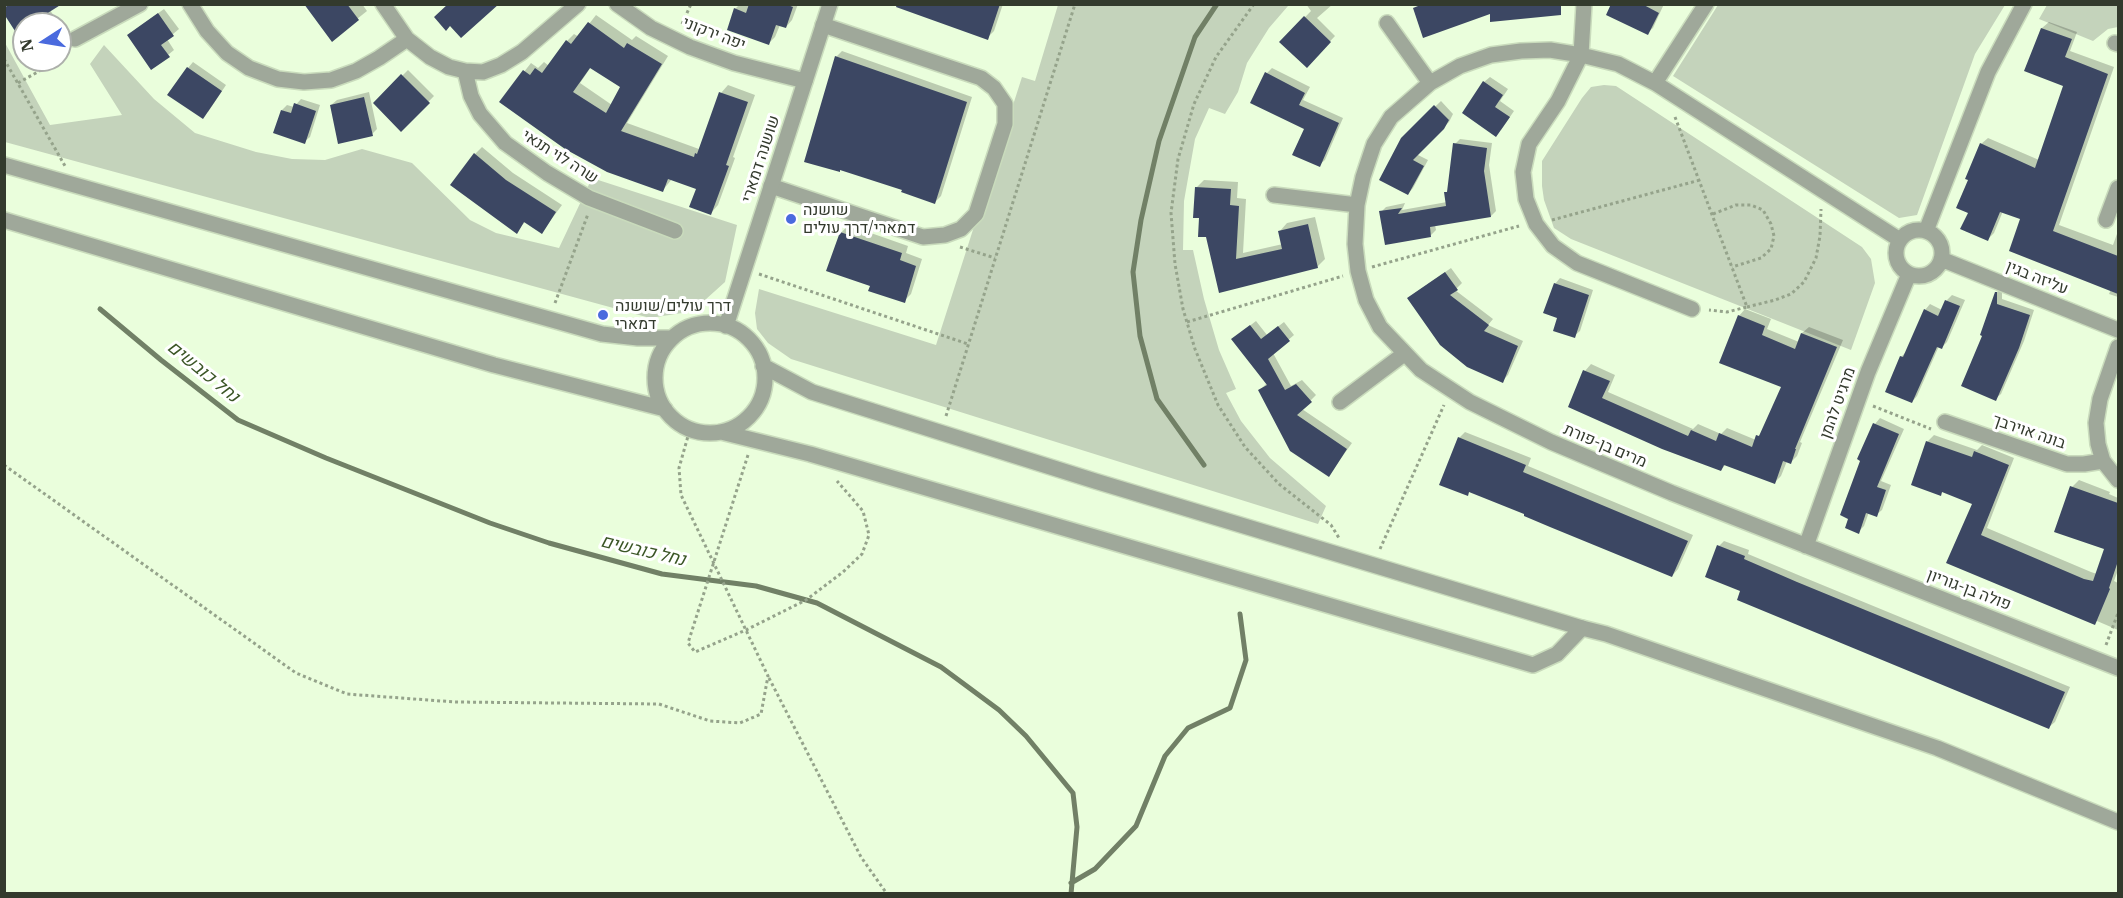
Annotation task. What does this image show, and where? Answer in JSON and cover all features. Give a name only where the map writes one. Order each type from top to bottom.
[{"type":"street","points":[[75,39],[140,4]]},
{"type":"street","points":[[190,4],[207,30],[227,53],[249,68],[278,79],[304,82],[331,80],[379,58],[407,39]]},
{"type":"street","points":[[383,4],[407,39],[430,57],[449,67],[483,72],[501,65],[522,52],[578,4]]},
{"type":"street","name":"יפה ירקוני","points":[[617,4],[651,28],[676,40],[734,63],[805,81]]},
{"type":"street","name":"שושנה דמארי","points":[[726,326],[830,4]]},
{"type":"street","points":[[1584,4],[1581,55],[1558,101],[1529,144],[1523,172],[1526,199],[1536,224],[1553,246],[1577,263],[1692,309]]},
{"type":"street","points":[[1660,86],[1706,4]]},
{"type":"street","points":[[1926,231],[1988,72],[2025,4]]},
{"type":"street","points":[[1386,23],[1430,83]]},
{"type":"street","points":[[771,186],[923,237],[945,235],[961,229],[976,214],[1005,124],[1005,104],[994,88],[981,78],[824,25]]},
{"type":"street","name":"מרים בן-פורת","points":[[1806,546],[1551,442],[1451,391],[1421,370],[1380,327],[1366,300],[1358,271],[1355,244],[1357,205],[1363,177],[1374,144],[1391,117],[1430,83],[1460,66],[1491,55],[1550,50],[1618,64],[1660,86],[1899,240]]},
{"type":"street","name":"שרה לוי תנאי","points":[[465,71],[471,96],[480,114],[505,144],[594,199],[675,231]]},
{"type":"street","points":[[4,165],[602,334],[638,338],[672,338]]},
{"type":"street","points":[[2106,220],[2118,188]]},
{"type":"street","points":[[1274,195],[1357,205]]},
{"type":"street","points":[[4,220],[494,365],[665,409]]},
{"type":"street","points":[[1914,230],[1926,231],[1939,240],[1942,249],[1941,259],[1935,270],[1928,274],[1914,276],[1903,269],[1898,261],[1896,248],[1899,240],[1907,233],[1914,230]]},
{"type":"street","name":"עליזה בגין","points":[[1941,259],[2118,330]]},
{"type":"street","name":"מרגיט להמן","points":[[1806,546],[1858,400],[1909,274]]},
{"type":"street","points":[[721,432],[737,426],[751,415],[760,400],[764,384],[763,366],[759,353],[740,332],[712,323],[698,324],[684,329],[672,338],[657,364],[655,380],[658,395],[665,409],[676,421],[690,429],[705,433],[721,432],[810,454],[1533,665],[1557,654],[1582,628]]},
{"type":"street","points":[[2118,347],[2100,399],[2096,423],[2098,444],[2103,461],[2118,480]]},
{"type":"street","points":[[1340,402],[1404,354]]},
{"type":"street","points":[[763,366],[812,392],[1373,565],[1606,634],[1937,747],[2118,822]]},
{"type":"street","name":"בונה אוירבך","points":[[1945,422],[2067,464],[2103,461]]},
{"type":"street","name":"פולה בן-גוריון","points":[[1806,546],[2118,668]]},
{"type":"path","points":[[676,40],[691,4]]},
{"type":"path","points":[[941,432],[1075,4]]},
{"type":"path","points":[[1254,4],[1216,57],[1194,104],[1181,148],[1171,213],[1177,276],[1192,340],[1218,405],[1245,447],[1279,484],[1331,525],[1344,544],[1347,557]]},
{"type":"path","points":[[4,58],[76,186]]},
{"type":"path","points":[[18,83],[37,72]]},
{"type":"path","points":[[1660,86],[1713,213],[1747,307]]},
{"type":"path","points":[[1536,224],[1700,180]]},
{"type":"path","points":[[1692,309],[1726,312],[1791,294],[1804,282],[1816,258],[1820,236],[1821,190]]},
{"type":"path","points":[[549,319],[594,199]]},
{"type":"path","points":[[1713,213],[1736,205],[1751,205],[1763,210],[1771,224],[1774,236],[1771,249],[1761,258],[1732,267]]},
{"type":"path","points":[[945,235],[951,244],[995,258]]},
{"type":"path","points":[[744,269],[968,344]]},
{"type":"path","points":[[1373,565],[1451,391]]},
{"type":"path","points":[[1858,400],[1938,432],[1945,422]]},
{"type":"path","points":[[690,429],[679,468],[681,495],[768,676],[861,857],[887,894]]},
{"type":"path","points":[[754,439],[688,643],[695,652],[806,600],[843,572],[862,554],[869,535],[863,511],[839,481],[828,478]]},
{"type":"path","points":[[4,465],[296,673],[347,694],[455,702],[659,704],[710,721],[740,723],[761,714],[768,676]]},
{"type":"path","points":[[2100,660],[2118,613]]},
{"type":"green space","points":[[1286,4],[1288,6],[1269,28],[1247,63],[1238,92],[1225,114],[1209,108],[1195,139],[1184,201],[1183,250],[1193,250],[1219,350],[1236,389],[1226,393],[1241,421],[1270,458],[1326,506],[1318,524],[791,359],[768,343],[757,329],[755,313],[759,289],[936,345],[1022,77],[1035,81],[1058,5]]},
{"type":"green space","points":[[1718,5],[2005,5],[1975,54],[1917,215],[1899,218],[1673,76]]},
{"type":"green space","points":[[2047,5],[2118,5],[2118,27],[2108,29],[2093,41],[2039,19]]},
{"type":"green space","points":[[4,41],[12,56],[12,72],[21,72],[50,125],[122,115],[90,64],[104,45],[154,99],[195,133],[256,152],[292,159],[325,160],[362,149],[412,163],[470,220],[496,233],[559,248],[592,178],[737,225],[725,282],[705,300],[682,313],[650,318],[5,142]]},
{"type":"green space","points":[[1616,86],[1862,247],[1871,259],[1875,283],[1851,350],[1571,239],[1554,228],[1544,200],[1542,161],[1582,98],[1591,87]]},
{"type":"building","points":[[10,4],[62,4],[49,12],[12,12],[12,26],[4,14],[4,8]]},
{"type":"building","points":[[304,4],[347,4],[359,20],[332,42]]},
{"type":"building","points":[[448,4],[499,4],[461,38],[450,26],[446,31],[434,17]]},
{"type":"building","points":[[749,4],[785,4],[793,7],[786,28],[776,25],[769,45],[727,30],[734,8],[746,13]]},
{"type":"building","points":[[897,4],[1000,4],[988,40],[896,7]]},
{"type":"building","points":[[1423,4],[1561,4],[1561,15],[1490,22],[1490,14],[1423,38],[1413,8]]},
{"type":"building","points":[[1611,4],[1642,4],[1659,13],[1648,35],[1606,15]]},
{"type":"building","points":[[158,13],[174,36],[161,45],[170,57],[151,70],[127,35]]},
{"type":"building","points":[[1304,16],[1331,42],[1307,68],[1279,42]]},
{"type":"building","points":[[588,22],[624,48],[627,43],[662,64],[621,131],[694,157],[719,92],[748,102],[726,165],[729,166],[711,215],[689,207],[696,189],[668,179],[663,192],[607,172],[565,149],[499,102],[523,70],[530,75],[535,68],[542,73],[566,40],[571,44]],"holes":[[[590,68],[620,87],[606,113],[573,92]]]},
{"type":"building","points":[[2041,28],[2072,39],[2065,57],[2108,74],[2053,231],[2118,256],[2118,294],[2009,251],[2020,219],[2000,212],[1988,241],[1960,229],[1968,213],[1956,208],[1980,143],[2035,168],[2063,86],[2024,71]]},
{"type":"building","points":[[835,56],[967,102],[935,204],[901,192],[902,190],[840,170],[840,172],[804,162]]},
{"type":"building","points":[[187,67],[222,91],[203,119],[167,95]]},
{"type":"building","points":[[1265,72],[1305,93],[1299,105],[1339,123],[1320,167],[1292,155],[1304,129],[1250,103]]},
{"type":"building","points":[[401,74],[430,103],[401,132],[373,103]]},
{"type":"building","points":[[1483,81],[1503,95],[1495,107],[1510,117],[1496,137],[1462,113]]},
{"type":"building","points":[[364,97],[373,136],[338,144],[330,105]]},
{"type":"building","points":[[294,103],[316,111],[305,144],[273,133],[281,110],[291,113]]},
{"type":"building","points":[[1434,105],[1449,120],[1444,129],[1413,160],[1424,166],[1408,195],[1379,180],[1401,138]]},
{"type":"building","points":[[1453,143],[1487,148],[1484,171],[1491,217],[1430,227],[1431,237],[1385,245],[1379,211],[1402,208],[1398,214],[1446,206],[1444,192],[1447,192]]},
{"type":"building","points":[[474,153],[506,180],[556,212],[542,234],[524,222],[517,234],[450,185]]},
{"type":"building","points":[[1195,187],[1231,189],[1230,205],[1239,206],[1236,259],[1282,249],[1278,231],[1308,224],[1318,268],[1219,293],[1206,237],[1198,237],[1199,218],[1193,218]]},
{"type":"building","points":[[840,232],[902,253],[900,260],[916,266],[905,303],[868,291],[870,286],[826,271]]},
{"type":"building","points":[[1445,272],[1458,290],[1450,295],[1489,325],[1484,331],[1518,346],[1503,383],[1467,367],[1440,345],[1407,298]]},
{"type":"building","points":[[1554,283],[1589,295],[1575,338],[1553,331],[1557,318],[1543,313]]},
{"type":"building","points":[[1995,292],[1997,292],[1997,304],[2030,315],[2019,348],[1996,401],[1961,386],[1982,336],[1980,335]]},
{"type":"building","points":[[1945,300],[1960,306],[1942,349],[1937,347],[1912,403],[1885,392],[1924,309],[1938,316]]},
{"type":"building","points":[[1738,315],[1765,326],[1762,335],[1795,349],[1801,333],[1837,347],[1791,464],[1783,461],[1775,484],[1724,465],[1721,471],[1662,449],[1568,407],[1583,370],[1610,381],[1602,398],[1688,436],[1691,430],[1716,441],[1719,433],[1752,447],[1781,387],[1719,363]]},
{"type":"building","points":[[1250,325],[1261,339],[1278,326],[1290,341],[1268,359],[1285,390],[1296,384],[1312,402],[1297,415],[1347,449],[1329,477],[1290,451],[1258,390],[1267,385],[1231,339]]},
{"type":"building","points":[[1873,423],[1899,434],[1877,487],[1886,490],[1877,517],[1866,513],[1859,534],[1845,528],[1848,519],[1840,515],[1860,461],[1857,459]]},
{"type":"building","points":[[1458,437],[1526,465],[1523,472],[1688,541],[1672,577],[1469,492],[1468,496],[1439,485]]},
{"type":"building","points":[[1926,441],[1972,457],[1974,451],[2009,465],[1981,535],[2084,579],[2093,581],[2104,549],[2054,532],[2070,486],[2118,503],[2118,561],[2110,589],[2095,625],[1946,563],[1972,504],[1942,492],[1941,496],[1911,485]]},
{"type":"building","points":[[1717,545],[1797,582],[2065,692],[2049,729],[1737,600],[1740,591],[1705,577]]},
{"type":"waterway","points":[[1204,465],[1157,399],[1140,336],[1133,272],[1141,220],[1159,141],[1195,37],[1217,4]]},
{"type":"waterway","name":"נחל כובשים","points":[[100,309],[238,420],[326,458],[490,523],[549,543],[662,574],[756,586],[817,603],[941,667],[999,710],[1026,736],[1073,793],[1077,827],[1071,894]]},
{"type":"waterway","points":[[1071,883],[1095,869],[1136,826],[1165,756],[1188,728],[1230,708],[1246,660],[1240,614]]},
{"type":"place","name":"שושנה דמארי/דרך עולים","points":[[791,219]]},
{"type":"place","name":"דרך עולים/שושנה דמארי","points":[[603,315]]}]
